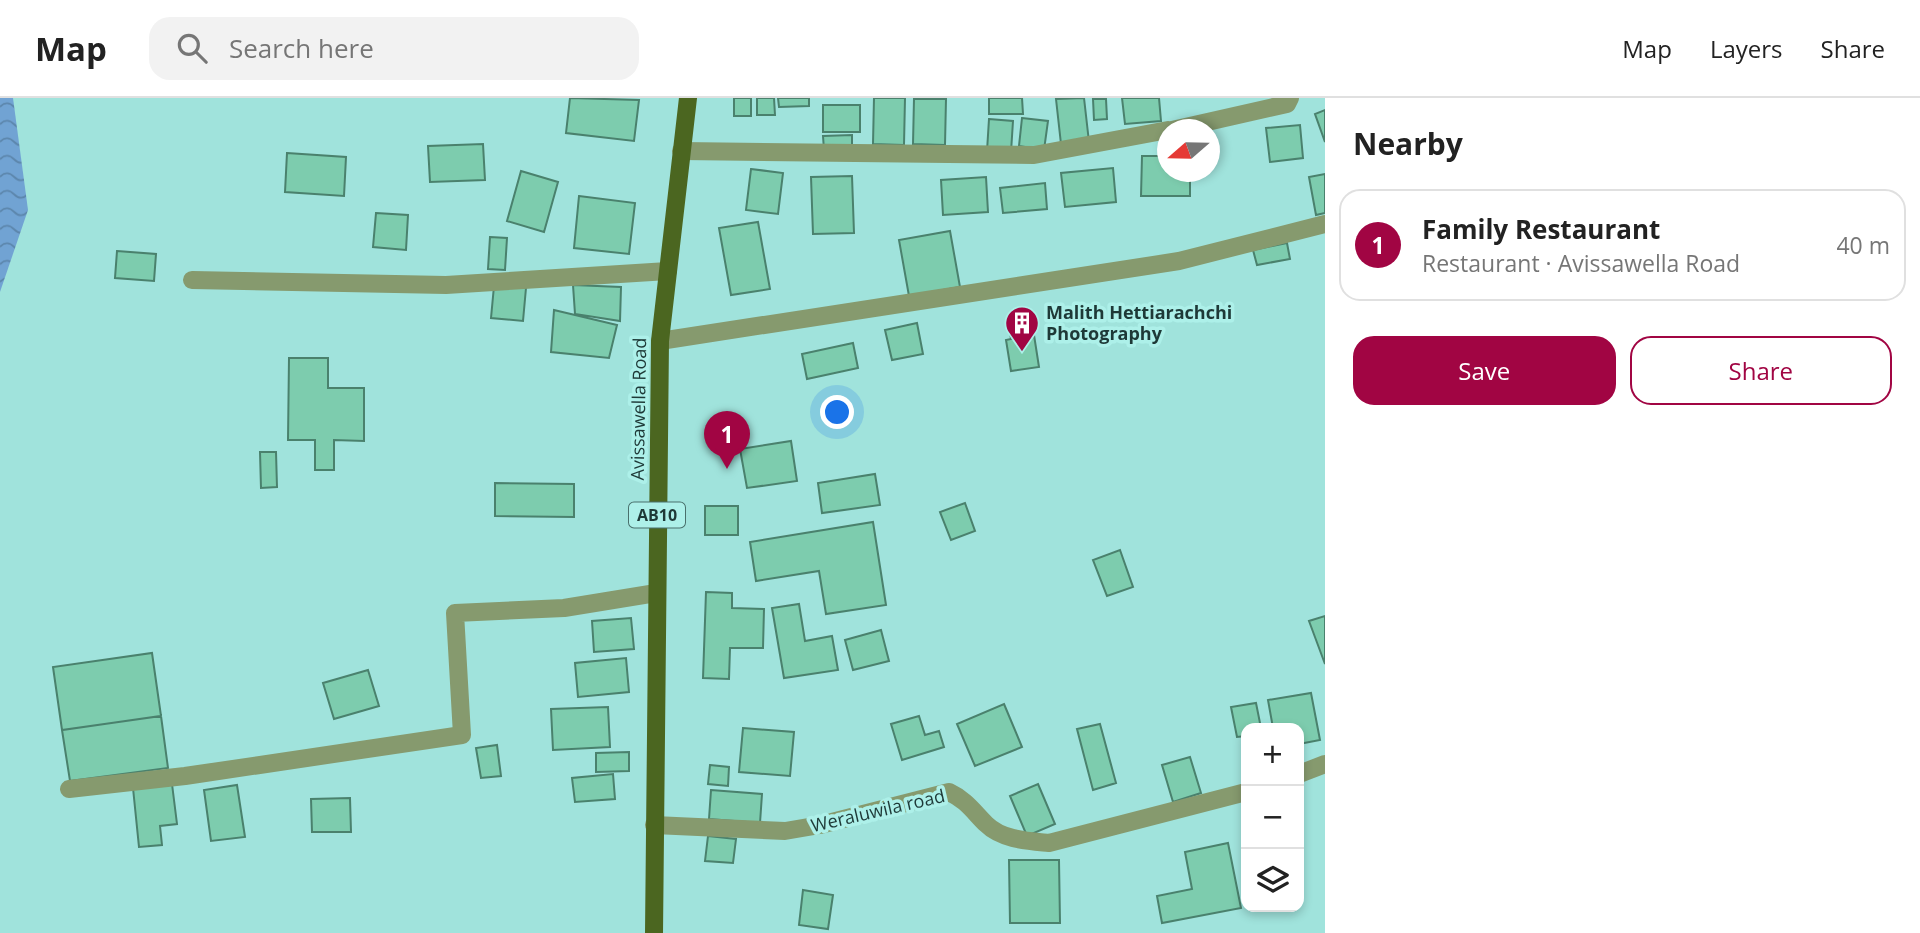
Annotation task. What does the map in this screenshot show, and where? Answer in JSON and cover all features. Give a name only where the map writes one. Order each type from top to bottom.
[{"type":"main road","name":"Avissawella Road","points":[[654,933],[660,341],[688,98]]},
{"type":"street","points":[[1220,119],[1287,104],[1290,98]]},
{"type":"street","points":[[681,151],[1034,155],[1157,132]]},
{"type":"street","points":[[660,341],[1179,261],[1325,224]]},
{"type":"street","points":[[192,280],[446,285],[668,271]]},
{"type":"street","points":[[69,789],[185,776],[462,735],[455,613],[564,608],[656,593]]},
{"type":"street","points":[[1304,772],[1325,764]]},
{"type":"street","name":"Weraluwila road","points":[[654,825],[785,831],[820,825],[949,792],[965,799],[988,827],[1017,839],[1049,843],[1080,832],[1195,807],[1241,793]]},
{"type":"water","points":[[0,98],[13,98],[28,210],[0,292]]},
{"type":"building","points":[[570,98],[639,100],[634,141],[566,133]]},
{"type":"building","points":[[734,98],[751,98],[751,116],[734,116]]},
{"type":"building","points":[[757,98],[774,98],[775,115],[757,115]]},
{"type":"building","points":[[778,98],[809,98],[809,106],[779,107]]},
{"type":"building","points":[[874,98],[905,98],[904,145],[873,144]]},
{"type":"building","points":[[989,98],[1022,98],[1023,114],[989,114]]},
{"type":"building","points":[[1084,98],[1089,142],[1061,144],[1056,99]]},
{"type":"building","points":[[1122,98],[1159,98],[1161,119],[1125,124]]},
{"type":"building","points":[[914,99],[946,99],[945,145],[913,144]]},
{"type":"building","points":[[1093,99],[1106,99],[1107,119],[1094,120]]},
{"type":"building","points":[[823,105],[860,105],[860,132],[823,132]]},
{"type":"building","points":[[1325,110],[1325,142],[1315,114]]},
{"type":"building","points":[[1022,118],[1048,121],[1044,150],[1019,146]]},
{"type":"building","points":[[989,119],[1013,121],[1011,152],[987,151]]},
{"type":"building","points":[[1300,125],[1303,158],[1270,162],[1266,128]]},
{"type":"building","points":[[852,135],[852,150],[824,150],[823,136]]},
{"type":"building","points":[[483,144],[485,180],[430,182],[428,146]]},
{"type":"building","points":[[287,153],[346,157],[344,196],[285,192]]},
{"type":"building","points":[[1142,156],[1157,156],[1157,182],[1190,182],[1190,196],[1141,196]]},
{"type":"building","points":[[1113,168],[1116,202],[1065,207],[1061,173]]},
{"type":"building","points":[[751,169],[783,173],[778,214],[746,210]]},
{"type":"building","points":[[521,171],[558,182],[544,232],[507,221]]},
{"type":"building","points":[[1325,174],[1325,213],[1316,215],[1309,177]]},
{"type":"building","points":[[852,176],[854,233],[813,234],[811,177]]},
{"type":"building","points":[[986,177],[988,212],[943,215],[941,180]]},
{"type":"building","points":[[1045,183],[1047,209],[1003,213],[1000,188]]},
{"type":"building","points":[[579,196],[635,203],[629,254],[574,248]]},
{"type":"building","points":[[376,213],[408,215],[406,250],[373,247]]},
{"type":"building","points":[[758,222],[770,289],[731,295],[719,228]]},
{"type":"building","points":[[950,231],[960,287],[909,296],[899,240]]},
{"type":"building","points":[[490,237],[507,238],[505,270],[488,269]]},
{"type":"building","points":[[1287,243],[1290,259],[1257,265],[1253,250]]},
{"type":"building","points":[[117,251],[156,254],[154,281],[115,278]]},
{"type":"building","points":[[573,285],[621,287],[620,321],[575,314]]},
{"type":"building","points":[[494,286],[526,288],[523,321],[491,318]]},
{"type":"building","points":[[554,310],[617,325],[609,358],[551,352]]},
{"type":"building","name":"Malith Hettiarachchi Photography","points":[[1026,317],[1029,336],[1034,335],[1039,367],[1011,371],[1006,340],[1011,339],[1008,320]]},
{"type":"building","points":[[917,323],[923,354],[892,360],[885,330]]},
{"type":"building","points":[[853,343],[858,368],[807,379],[802,354]]},
{"type":"building","points":[[289,358],[328,358],[328,388],[364,388],[364,441],[334,440],[334,470],[315,470],[315,440],[288,440]]},
{"type":"building","points":[[791,441],[797,481],[747,488],[740,449]]},
{"type":"building","points":[[260,452],[276,452],[277,487],[261,488]]},
{"type":"building","points":[[875,474],[880,505],[822,513],[818,483]]},
{"type":"building","points":[[495,483],[574,484],[574,517],[495,516]]},
{"type":"building","points":[[965,503],[975,531],[951,540],[940,512]]},
{"type":"building","points":[[705,506],[738,506],[738,535],[705,535]]},
{"type":"building","points":[[873,522],[886,605],[826,614],[819,571],[756,581],[750,542]]},
{"type":"building","points":[[1120,550],[1133,587],[1107,596],[1093,560]]},
{"type":"building","points":[[706,592],[732,593],[732,608],[764,609],[763,648],[730,648],[729,679],[703,678]]},
{"type":"building","points":[[799,604],[805,641],[832,636],[838,670],[784,678],[772,608]]},
{"type":"building","points":[[1325,616],[1325,664],[1309,621]]},
{"type":"building","points":[[631,618],[634,649],[594,652],[592,621]]},
{"type":"building","points":[[881,630],[889,661],[853,670],[845,640]]},
{"type":"building","points":[[152,653],[161,716],[62,730],[53,667]]},
{"type":"building","points":[[626,658],[629,692],[578,697],[575,663]]},
{"type":"building","points":[[368,670],[379,706],[334,719],[323,683]]},
{"type":"building","points":[[1311,693],[1320,740],[1304,743],[1304,723],[1272,723],[1268,700]]},
{"type":"building","points":[[1256,703],[1260,723],[1241,723],[1241,737],[1237,737],[1231,707]]},
{"type":"building","points":[[1004,704],[1022,747],[975,766],[957,724]]},
{"type":"building","points":[[608,707],[610,747],[553,750],[551,709]]},
{"type":"building","points":[[161,716],[168,768],[70,781],[62,730]]},
{"type":"building","points":[[919,716],[925,735],[939,731],[944,747],[902,760],[891,724]]},
{"type":"building","points":[[1100,724],[1116,783],[1093,790],[1077,729]]},
{"type":"building","points":[[743,728],[794,732],[790,776],[739,772]]},
{"type":"building","points":[[497,745],[501,776],[481,778],[476,748]]},
{"type":"building","points":[[629,752],[629,771],[596,772],[596,753]]},
{"type":"building","points":[[1190,757],[1201,793],[1173,802],[1162,765]]},
{"type":"building","points":[[710,765],[729,767],[728,786],[708,784]]},
{"type":"building","points":[[613,774],[615,799],[575,802],[572,778]]},
{"type":"building","points":[[172,784],[177,824],[160,826],[162,845],[139,847],[133,788]]},
{"type":"building","points":[[1038,784],[1055,824],[1027,836],[1010,796]]},
{"type":"building","points":[[237,785],[245,837],[211,841],[204,790]]},
{"type":"building","points":[[711,790],[762,794],[760,823],[709,819]]},
{"type":"building","points":[[350,798],[351,832],[312,832],[311,799]]},
{"type":"building","points":[[708,836],[736,839],[733,863],[705,861]]},
{"type":"building","points":[[1228,843],[1241,908],[1162,923],[1157,896],[1192,889],[1185,852]]},
{"type":"building","points":[[1009,860],[1059,860],[1060,923],[1010,923]]},
{"type":"building","points":[[803,890],[833,895],[828,929],[799,925]]},
{"type":"place","name":"Malith Hettiarachchi Photography","points":[[1022,353]]},
{"type":"place","name":"Family Restaurant","points":[[727,469]]}]
